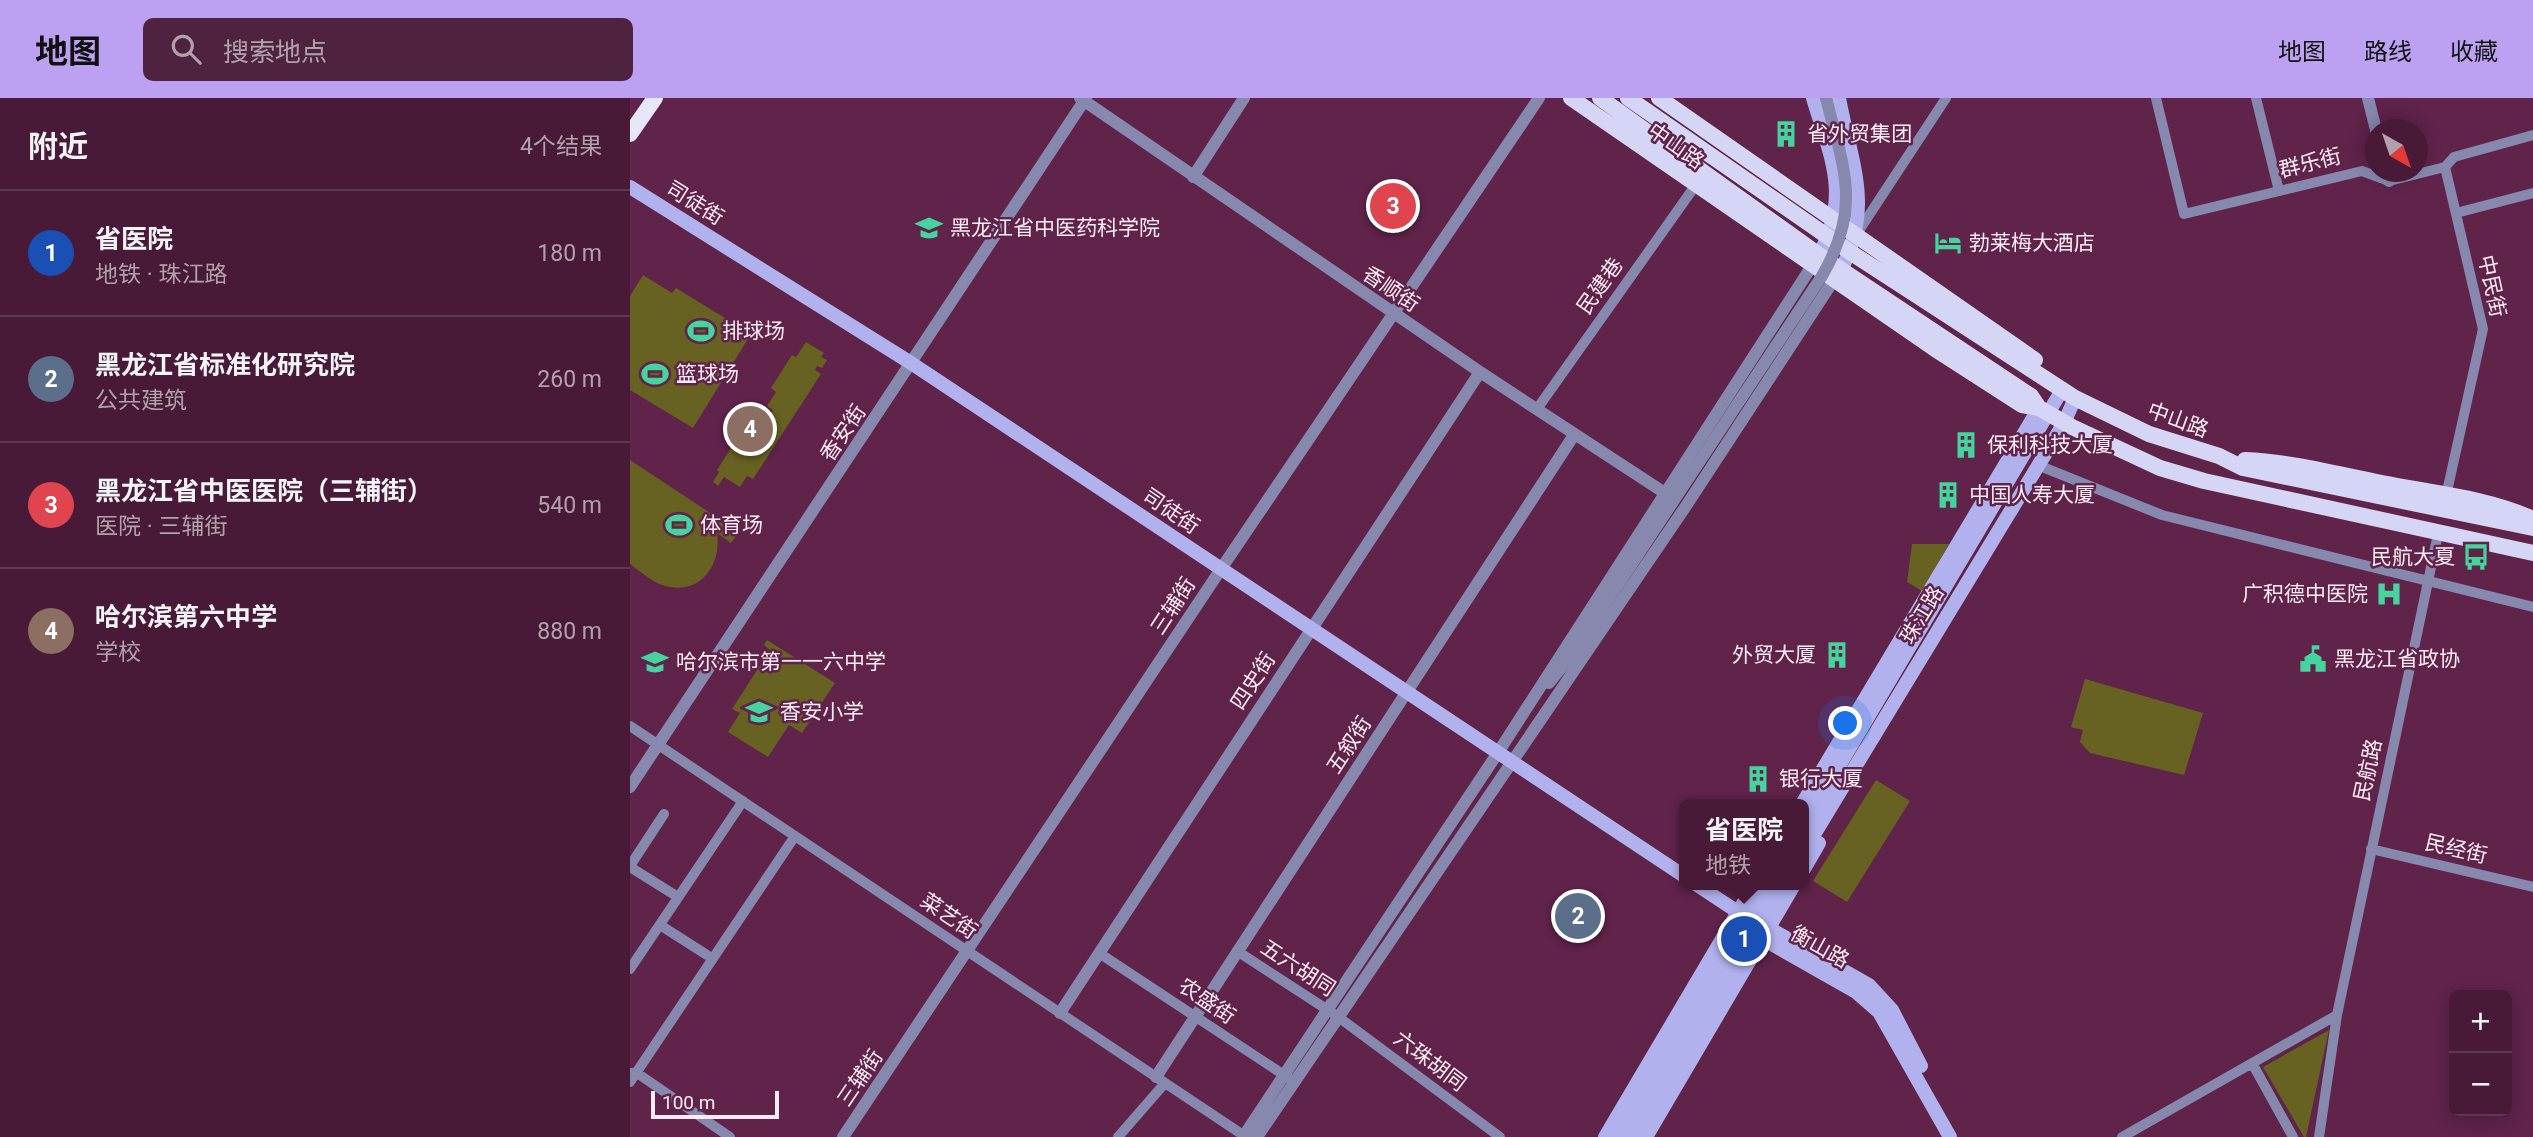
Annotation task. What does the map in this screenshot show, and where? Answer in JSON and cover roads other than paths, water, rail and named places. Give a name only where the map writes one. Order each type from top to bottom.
[{"type":"highway","points":[[630,118],[643,98]]},
{"type":"highway","points":[[630,134],[654,98]]},
{"type":"main road","name":"中山路","points":[[1571,98],[1695,186],[1815,260],[2022,405],[2056,418],[2160,468],[2224,487],[2533,553]]},
{"type":"main road","name":"中山路","points":[[1600,98],[1646,129],[1815,260]]},
{"type":"main road","name":"中山路","points":[[1628,98],[1850,252],[2068,394],[2149,434],[2243,468],[2533,528]]},
{"type":"main road","points":[[1659,98],[2034,359],[2052,374],[2068,394]]},
{"type":"main road","points":[[1813,98],[1837,189],[1834,219],[1828,237],[1815,260]]},
{"type":"main road","points":[[1837,275],[1856,235],[1860,204],[1839,98]]},
{"type":"main road","points":[[1664,122],[1690,120]]},
{"type":"main road","points":[[1690,120],[1694,133],[1706,151]]},
{"type":"main road","points":[[1646,129],[1662,163]]},
{"type":"main road","name":"司徒街","points":[[630,187],[911,363],[1679,872]]},
{"type":"main road","name":"珠江路","points":[[1809,842],[2068,394]]},
{"type":"main road","name":"珠江路","points":[[1809,861],[2045,468],[2056,418]]},
{"type":"main road","name":"珠江路","points":[[1805,799],[2056,418]]},
{"type":"main road","name":"珠江路","points":[[1809,817],[2056,418]]},
{"type":"main road","points":[[2221,458],[2288,463],[2446,495],[2514,511],[2533,519]]},
{"type":"main road","points":[[1704,890],[1755,926]]},
{"type":"main road","points":[[1631,1137],[1755,926],[1754,890]]},
{"type":"main road","points":[[1646,1137],[1755,926],[1766,890]]},
{"type":"main road","points":[[1605,1137],[1780,890]]},
{"type":"main road","points":[[1619,1137],[1755,926],[1789,890]]},
{"type":"main road","name":"衡山路","points":[[1755,926],[1856,992],[1879,1012],[1950,1137]]},
{"type":"main road","name":"衡山路","points":[[1755,926],[1869,985],[1881,996],[1961,1137]]},
{"type":"street","points":[[1193,177],[1244,98]]},
{"type":"street","name":"三辅街","points":[[843,1137],[1539,98]]},
{"type":"street","points":[[1508,736],[1573,653],[1822,275],[1842,237],[1847,188],[1826,98]]},
{"type":"street","points":[[1856,235],[1946,98]]},
{"type":"street","name":"群乐街","points":[[2156,98],[2184,214],[2365,172]]},
{"type":"street","points":[[2256,98],[2278,191]]},
{"type":"street","points":[[2368,98],[2373,119]]},
{"type":"street","name":"香顺街","points":[[1083,99],[1480,372],[1686,506]]},
{"type":"street","name":"香安街","points":[[630,787],[1083,99]]},
{"type":"street","name":"群乐街","points":[[2428,170],[2445,167],[2454,157],[2533,135]]},
{"type":"street","name":"中民街","points":[[2445,167],[2483,329],[2446,495]]},
{"type":"street","name":"民建巷","points":[[1537,409],[1695,186]]},
{"type":"street","points":[[2456,213],[2533,193]]},
{"type":"street","points":[[1505,756],[1508,736],[1815,260]]},
{"type":"street","points":[[1247,1137],[1289,1079],[1505,756],[1686,506],[1837,275]]},
{"type":"street","name":"四史街","points":[[1060,1013],[1480,372]]},
{"type":"street","name":"五叙街","points":[[1161,1080],[1195,1016],[1574,435]]},
{"type":"street","points":[[2045,468],[2162,515],[2533,607]]},
{"type":"street","name":"民航路","points":[[2319,1137],[2337,1015],[2438,534]]},
{"type":"street","name":"菜艺街","points":[[630,726],[1247,1137]]},
{"type":"street","points":[[630,969],[743,801]]},
{"type":"street","points":[[664,814],[630,866],[678,898]]},
{"type":"street","points":[[630,1083],[633,1073],[795,836]]},
{"type":"street","name":"民经街","points":[[2371,849],[2533,887]]},
{"type":"street","points":[[660,925],[707,955]]},
{"type":"street","name":"五六胡同","points":[[1237,951],[1332,1013]]},
{"type":"street","name":"农盛街","points":[[1100,953],[1289,1079]]},
{"type":"street","name":"六珠胡同","points":[[1332,1013],[1500,1137]]},
{"type":"street","points":[[2122,1137],[2337,1015]]},
{"type":"street","points":[[630,1062],[633,1073],[730,1137]]},
{"type":"street","points":[[2252,1063],[2293,1137]]},
{"type":"street","points":[[1118,1137],[1161,1080]]},
{"type":"place","name":"省外贸集团","points":[[1786,134]]},
{"type":"place","name":"黑龙江省中医医院（三辅街）","points":[[1393,206]]},
{"type":"place","name":"黑龙江省中医药科学院","points":[[929,228]]},
{"type":"place","name":"勃莱梅大酒店","points":[[1948,243]]},
{"type":"place","name":"排球场","points":[[701,331]]},
{"type":"place","name":"篮球场","points":[[655,374]]},
{"type":"place","name":"哈尔滨第六中学","points":[[750,429]]},
{"type":"place","name":"保利科技大厦","points":[[1966,445]]},
{"type":"place","name":"中国人寿大厦","points":[[1948,495]]},
{"type":"place","name":"体育场","points":[[679,525]]},
{"type":"place","name":"民航大夏","points":[[2476,557]]},
{"type":"place","name":"广积德中医院","points":[[2389,594]]},
{"type":"place","name":"外贸大厦","points":[[1837,655]]},
{"type":"place","name":"黑龙江省政协","points":[[2313,659]]},
{"type":"place","name":"哈尔滨市第一一六中学","points":[[655,662]]},
{"type":"place","name":"香安小学","points":[[759,712]]},
{"type":"place","name":"银行大厦","points":[[1758,779]]},
{"type":"place","name":"黑龙江省标准化研究院","points":[[1578,916]]},
{"type":"place","name":"省医院","points":[[1744,939]]}]
